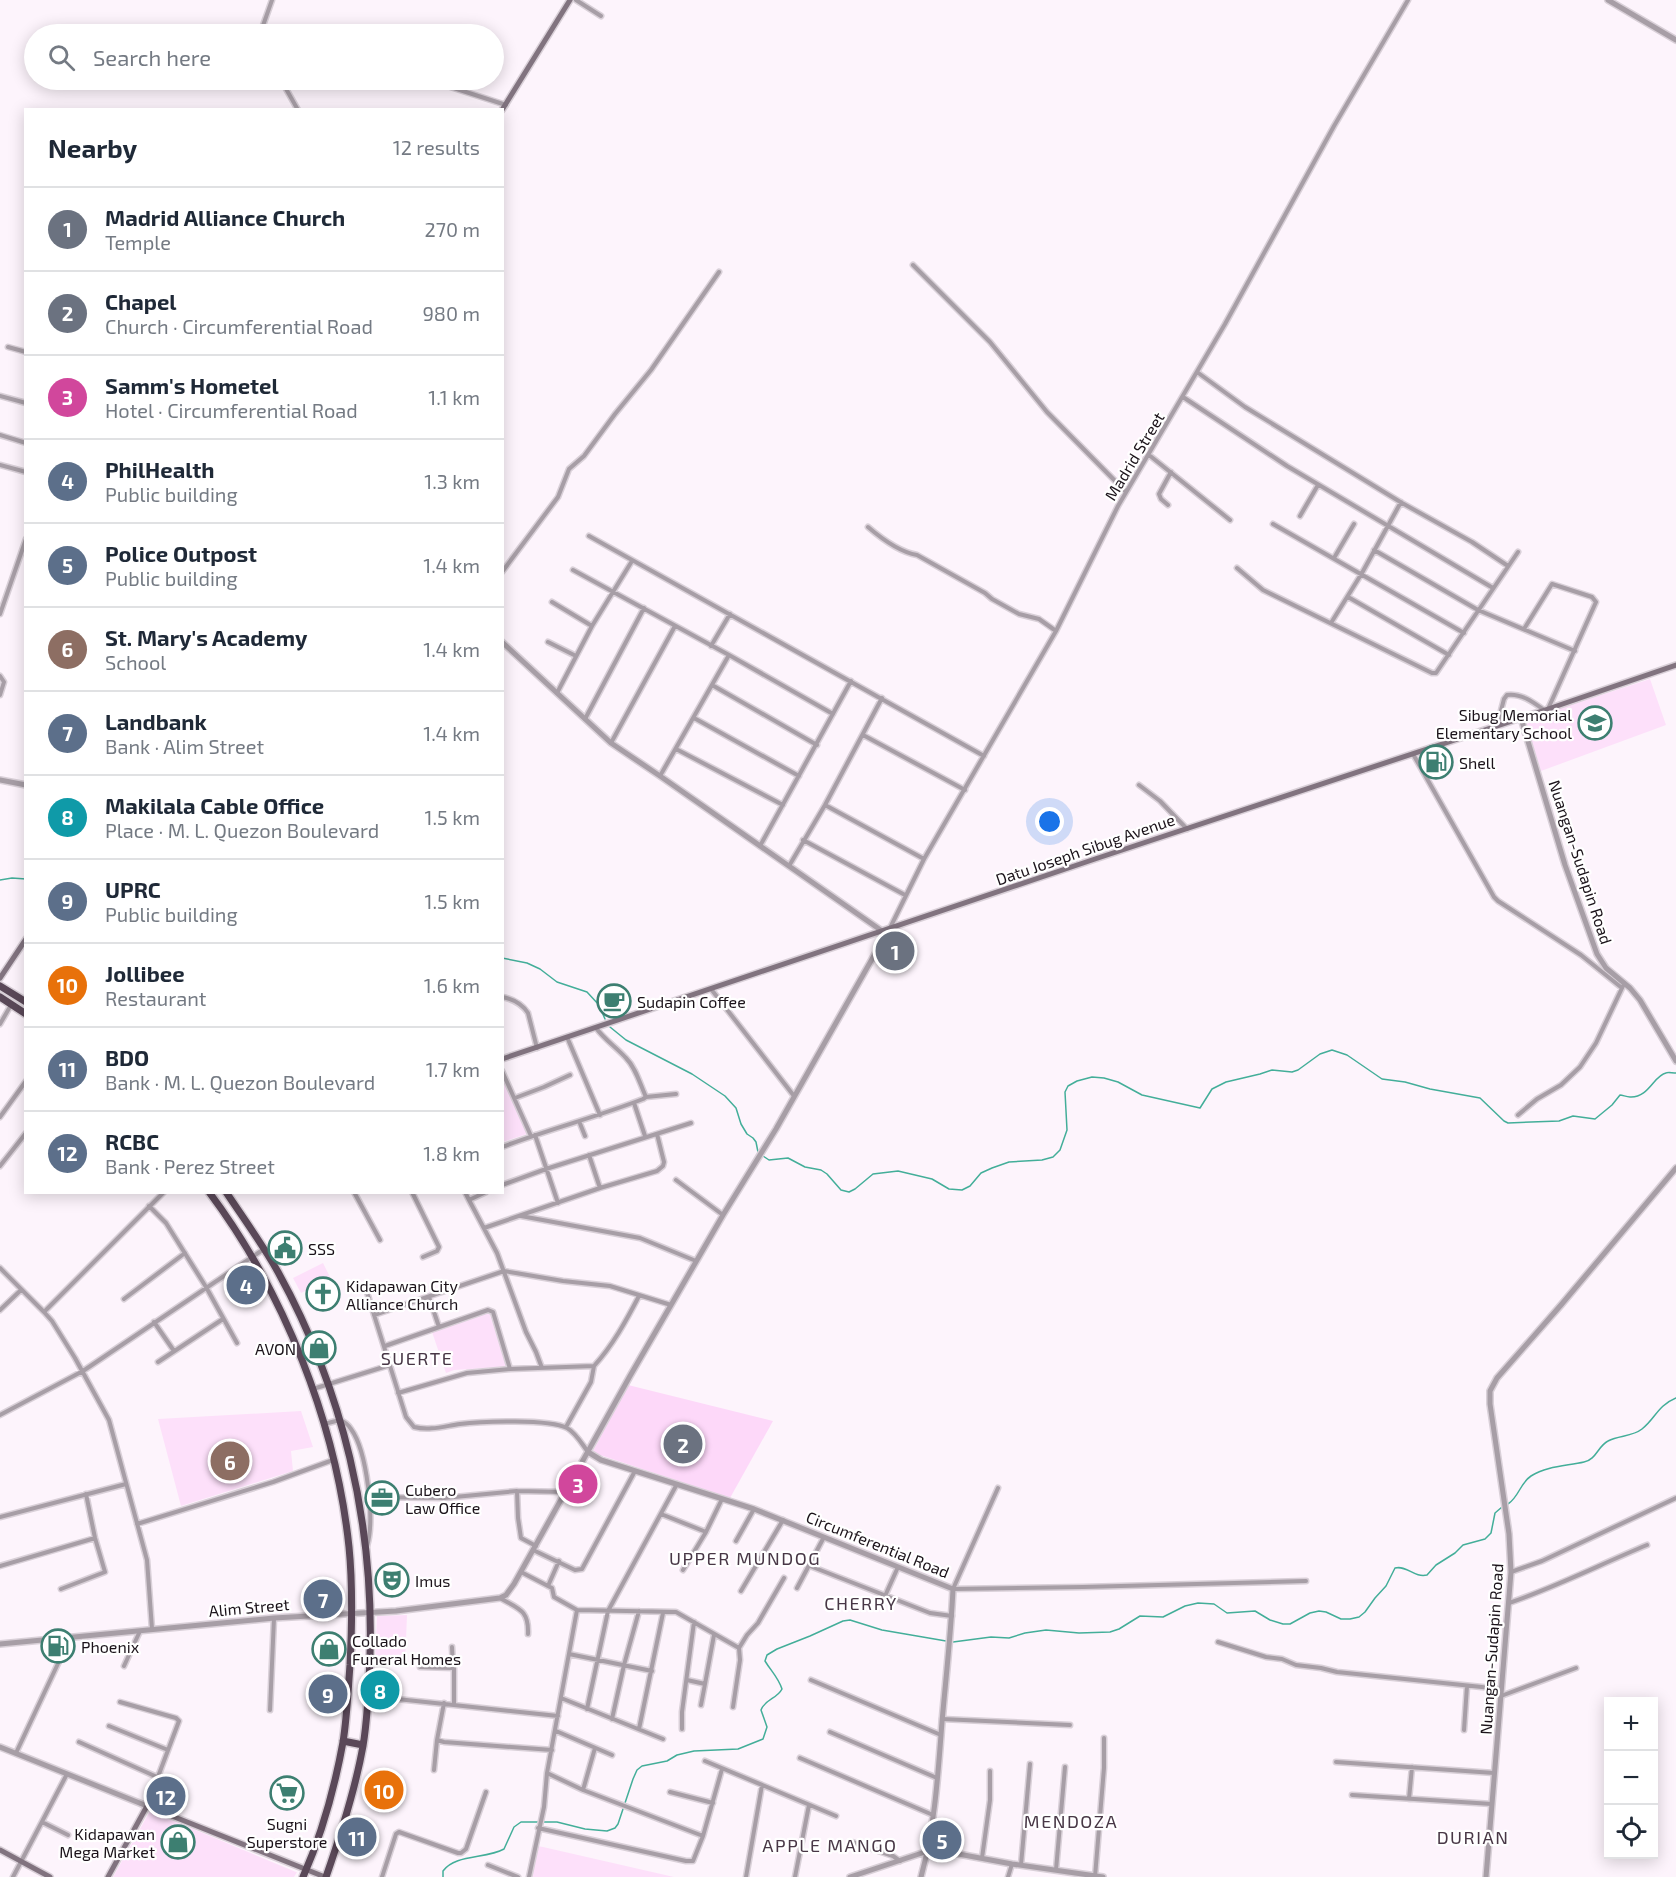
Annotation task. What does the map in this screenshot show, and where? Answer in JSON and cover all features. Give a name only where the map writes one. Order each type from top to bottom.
[{"type":"highway","points":[[0,986],[24,1001]]},
{"type":"highway","points":[[0,997],[24,1013]]},
{"type":"highway","points":[[210,1194],[253,1257],[277,1303],[312,1389],[334,1459],[345,1512],[350,1549],[352,1614],[343,1741],[330,1797],[305,1873]]},
{"type":"highway","points":[[227,1194],[264,1249],[290,1296],[328,1384],[357,1482],[367,1546],[371,1613],[369,1696],[363,1745],[350,1802],[326,1877]]},
{"type":"highway","points":[[343,1741],[363,1745]]},
{"type":"main road","points":[[504,107],[570,0]]},
{"type":"main road","name":"Datu Joseph Sibug Avenue","points":[[504,1058],[1676,665]]},
{"type":"main road","points":[[0,978],[24,942]]},
{"type":"main road","points":[[108,1877],[147,1806],[305,1873],[326,1877]]},
{"type":"main road","points":[[0,1850],[50,1877]]},
{"type":"street","points":[[264,24],[272,0]]},
{"type":"street","points":[[576,0],[601,16]]},
{"type":"street","name":"Madrid Street","points":[[890,929],[924,859],[1056,631],[1126,492],[1226,324],[1350,97],[1408,0]]},
{"type":"street","points":[[1608,0],[1676,40]]},
{"type":"street","points":[[287,90],[297,108]]},
{"type":"street","points":[[457,90],[504,107]]},
{"type":"street","points":[[913,265],[990,342],[1047,411],[1126,492]]},
{"type":"street","points":[[504,569],[558,497],[571,466],[584,456],[651,370],[719,272]]},
{"type":"street","points":[[8,347],[24,351]]},
{"type":"street","points":[[1197,372],[1245,407],[1401,502],[1472,542],[1508,566]]},
{"type":"street","points":[[0,396],[24,402]]},
{"type":"street","points":[[1183,397],[1318,485],[1493,588]]},
{"type":"street","points":[[0,435],[24,442]]},
{"type":"street","points":[[1149,455],[1230,520]]},
{"type":"street","points":[[0,465],[24,471]]},
{"type":"street","points":[[1168,505],[1159,494],[1171,472]]},
{"type":"street","points":[[1300,516],[1318,485]]},
{"type":"street","points":[[1331,623],[1401,502]]},
{"type":"street","points":[[1273,524],[1464,633]]},
{"type":"street","points":[[1334,558],[1354,524]]},
{"type":"street","points":[[868,527],[882,540],[910,554],[917,555],[1018,614],[1039,619],[1056,631]]},
{"type":"street","points":[[589,536],[984,756]]},
{"type":"street","points":[[0,614],[24,545]]},
{"type":"street","points":[[1374,550],[1478,610],[1575,651]]},
{"type":"street","points":[[1237,568],[1263,590],[1432,673],[1439,671],[1518,552]]},
{"type":"street","points":[[556,693],[592,626],[632,561]]},
{"type":"street","points":[[573,570],[833,714]]},
{"type":"street","points":[[1497,726],[1507,695],[1516,695],[1546,710],[1596,602],[1592,597],[1551,585],[1524,629]]},
{"type":"street","points":[[1348,597],[1449,655]]},
{"type":"street","points":[[552,602],[592,626]]},
{"type":"street","points":[[585,719],[644,608]]},
{"type":"street","points":[[711,646],[730,614]]},
{"type":"street","points":[[611,743],[675,626]]},
{"type":"street","points":[[548,642],[576,656]]},
{"type":"street","points":[[504,644],[611,743],[882,931]]},
{"type":"street","points":[[660,776],[729,655]]},
{"type":"street","points":[[0,676],[4,682],[0,695]]},
{"type":"street","points":[[760,846],[851,681]]},
{"type":"street","points":[[712,685],[817,745]]},
{"type":"street","points":[[789,866],[825,805],[882,698]]},
{"type":"street","points":[[694,718],[799,776]]},
{"type":"street","name":"Nuangan-Sudapin Road","points":[[1521,718],[1565,865],[1600,961],[1623,986],[1640,1000],[1676,1061]]},
{"type":"street","points":[[863,735],[965,790]]},
{"type":"street","points":[[676,749],[783,805]]},
{"type":"street","points":[[1413,754],[1494,897],[1623,986],[1596,1042],[1580,1067],[1561,1085],[1537,1099],[1518,1115]]},
{"type":"street","points":[[0,780],[24,785]]},
{"type":"street","points":[[1139,785],[1160,801],[1187,829]]},
{"type":"street","points":[[825,805],[924,859]]},
{"type":"street","points":[[803,840],[906,895]]},
{"type":"street","points":[[528,1634],[525,1616],[500,1598],[510,1590],[535,1548],[564,1492],[696,1261],[794,1097],[890,929]]},
{"type":"street","points":[[711,989],[794,1097]]},
{"type":"street","points":[[504,997],[511,999],[528,1013],[537,1048]]},
{"type":"street","points":[[0,1024],[11,1004]]},
{"type":"street","points":[[596,1028],[604,1039],[629,1061],[646,1097]]},
{"type":"street","points":[[567,1037],[600,1115]]},
{"type":"street","points":[[504,1075],[533,1135],[558,1203]]},
{"type":"street","points":[[515,1098],[570,1075]]},
{"type":"street","points":[[0,1117],[24,1084]]},
{"type":"street","points":[[504,1146],[600,1115],[646,1097],[676,1094]]},
{"type":"street","points":[[634,1103],[645,1137]]},
{"type":"street","points":[[579,1121],[585,1136]]},
{"type":"street","points":[[504,1184],[691,1123]]},
{"type":"street","points":[[484,1228],[600,1188],[645,1176],[660,1169],[664,1162],[657,1134]]},
{"type":"street","points":[[0,1166],[24,1136]]},
{"type":"street","points":[[589,1155],[600,1188]]},
{"type":"street","name":"Nuangan-Sudapin Road","points":[[1486,1877],[1512,1572],[1490,1391],[1492,1385],[1676,1168]]},
{"type":"street","points":[[676,1180],[723,1215]]},
{"type":"street","points":[[44,1312],[162,1194]]},
{"type":"street","points":[[355,1194],[380,1240]]},
{"type":"street","points":[[413,1194],[439,1247],[437,1251],[423,1257]]},
{"type":"street","points":[[466,1194],[504,1271],[542,1368]]},
{"type":"street","points":[[469,1200],[482,1194]]},
{"type":"street","points":[[148,1206],[166,1223],[206,1287],[237,1343]]},
{"type":"street","points":[[520,1216],[640,1238],[696,1261]]},
{"type":"street","points":[[0,1415],[83,1371],[264,1249]]},
{"type":"street","points":[[124,1299],[185,1253]]},
{"type":"street","points":[[0,1268],[52,1321],[83,1371],[109,1420],[147,1560],[152,1630]]},
{"type":"street","points":[[374,1315],[504,1271],[610,1286],[671,1305]]},
{"type":"street","points":[[365,1286],[406,1417],[414,1427],[420,1429],[484,1422],[553,1424],[566,1427],[571,1431],[588,1452]]},
{"type":"street","points":[[0,1310],[21,1290]]},
{"type":"street","points":[[566,1427],[591,1382],[594,1366],[608,1351],[621,1331],[639,1296]]},
{"type":"street","points":[[429,1297],[439,1327]]},
{"type":"street","points":[[385,1346],[488,1310],[493,1312],[510,1369]]},
{"type":"street","points":[[158,1362],[223,1319]]},
{"type":"street","points":[[154,1322],[174,1351]]},
{"type":"street","points":[[312,1389],[390,1365]]},
{"type":"street","points":[[398,1393],[459,1374],[510,1369],[594,1366]]},
{"type":"street","points":[[323,1424],[340,1420],[348,1425],[356,1437],[369,1497],[371,1531],[367,1546]]},
{"type":"street","name":"Circumferential Road","points":[[588,1452],[601,1460],[783,1520],[953,1588],[934,1815],[921,1877]]},
{"type":"street","points":[[137,1524],[273,1482],[334,1459]]},
{"type":"street","points":[[517,1491],[521,1538],[575,1570],[582,1569],[635,1471]]},
{"type":"street","points":[[0,1517],[126,1484]]},
{"type":"street","points":[[586,1709],[608,1611],[677,1484]]},
{"type":"street","points":[[998,1488],[953,1588],[1071,1588],[1306,1581]]},
{"type":"street","points":[[369,1497],[444,1498],[517,1491],[564,1492]]},
{"type":"street","points":[[60,1589],[104,1574],[105,1569],[95,1538],[86,1494]]},
{"type":"street","points":[[1512,1572],[1542,1561],[1676,1498]]},
{"type":"street","points":[[682,1570],[706,1532],[722,1499]]},
{"type":"street","points":[[736,1541],[753,1509]]},
{"type":"street","points":[[661,1514],[706,1532]]},
{"type":"street","points":[[741,1591],[783,1520]]},
{"type":"street","points":[[797,1588],[825,1536]]},
{"type":"street","points":[[0,1566],[95,1538]]},
{"type":"street","points":[[1509,1604],[1564,1583],[1647,1545]]},
{"type":"street","points":[[549,1586],[559,1561]]},
{"type":"street","points":[[810,1566],[930,1613],[952,1616]]},
{"type":"street","points":[[885,1596],[898,1566]]},
{"type":"street","points":[[521,1572],[552,1588],[554,1597],[577,1610],[676,1612],[739,1648]]},
{"type":"street","points":[[733,1707],[740,1660],[739,1648],[758,1623],[784,1578]]},
{"type":"street","name":"Alim Street","points":[[0,1644],[274,1618],[435,1608],[500,1598]]},
{"type":"street","points":[[530,1877],[577,1610]]},
{"type":"street","points":[[612,1719],[639,1611]]},
{"type":"street","points":[[639,1729],[663,1613]]},
{"type":"street","points":[[270,1710],[274,1618]]},
{"type":"street","points":[[682,1729],[682,1712],[694,1622]]},
{"type":"street","points":[[124,1666],[140,1631]]},
{"type":"street","points":[[701,1706],[714,1635]]},
{"type":"street","points":[[16,1753],[70,1638]]},
{"type":"street","points":[[1218,1642],[1296,1665],[1337,1672],[1502,1689]]},
{"type":"street","points":[[452,1647],[455,1671],[454,1705]]},
{"type":"street","points":[[569,1654],[652,1671]]},
{"type":"street","points":[[420,1667],[453,1667]]},
{"type":"street","points":[[1501,1696],[1576,1668]]},
{"type":"street","points":[[687,1680],[705,1684]]},
{"type":"street","points":[[811,1680],[941,1735]]},
{"type":"street","points":[[1464,1730],[1467,1686]]},
{"type":"street","points":[[369,1696],[558,1716]]},
{"type":"street","points":[[561,1698],[663,1739]]},
{"type":"street","points":[[0,1747],[147,1806],[179,1720],[120,1702]]},
{"type":"street","points":[[434,1770],[444,1703]]},
{"type":"street","points":[[942,1719],[1070,1725]]},
{"type":"street","points":[[109,1726],[168,1750]]},
{"type":"street","points":[[556,1731],[612,1755]]},
{"type":"street","points":[[830,1732],[938,1778]]},
{"type":"street","points":[[1095,1876],[1104,1768],[1104,1738]]},
{"type":"street","points":[[437,1740],[552,1750]]},
{"type":"street","points":[[79,1742],[157,1777]]},
{"type":"street","points":[[583,1790],[595,1748]]},
{"type":"street","points":[[800,1758],[934,1815]]},
{"type":"street","points":[[705,1761],[836,1816]]},
{"type":"street","points":[[1336,1762],[1495,1773]]},
{"type":"street","points":[[1022,1865],[1030,1764]]},
{"type":"street","points":[[1056,1870],[1065,1767]]},
{"type":"street","points":[[1409,1799],[1412,1767]]},
{"type":"street","points":[[538,1826],[691,1862],[696,1858],[722,1769]]},
{"type":"street","points":[[982,1858],[990,1800],[990,1772]]},
{"type":"street","points":[[547,1773],[583,1790],[703,1836]]},
{"type":"street","points":[[13,1877],[67,1774]]},
{"type":"street","points":[[746,1877],[762,1785]]},
{"type":"street","points":[[382,1877],[396,1834],[399,1832],[458,1853],[464,1852],[486,1792]]},
{"type":"street","points":[[670,1792],[712,1803]]},
{"type":"street","points":[[1352,1795],[1492,1804]]},
{"type":"street","points":[[795,1877],[809,1805]]},
{"type":"street","points":[[42,1822],[68,1835]]},
{"type":"street","points":[[852,1842],[893,1856],[900,1861]]},
{"type":"street","points":[[850,1877],[928,1851],[943,1850],[1056,1870],[1072,1875],[1103,1877]]},
{"type":"street","points":[[1008,1877],[1012,1864]]},
{"type":"street","points":[[488,1865],[518,1877]]},
{"type":"shaded area","name":"Sibug Memorial Elementary School","points":[[1650,679],[1666,725],[1541,771],[1525,720]]},
{"type":"shaded area","points":[[504,1081],[530,1133],[504,1142]]},
{"type":"shaded area","points":[[323,1263],[331,1279],[301,1293],[293,1278]]},
{"type":"shaded area","points":[[489,1312],[506,1365],[454,1370],[446,1373],[432,1332]]},
{"type":"shaded area","points":[[628,1385],[773,1421],[730,1498],[593,1451]]},
{"type":"shaded area","points":[[301,1411],[313,1447],[291,1451],[293,1471],[181,1506],[158,1419]]},
{"type":"shaded area","points":[[407,1615],[405,1664],[375,1663],[377,1616]]},
{"type":"shaded area","name":"Kidapawan Mega Market","points":[[150,1811],[297,1872],[294,1877],[113,1877]]},
{"type":"shaded area","points":[[537,1846],[543,1847],[674,1877],[532,1877]]},
{"type":"waterway","points":[[0,880],[24,879]]},
{"type":"waterway","points":[[504,958],[527,963],[540,969],[557,982],[587,992],[599,1005],[605,1019]]},
{"type":"waterway","points":[[610,1027],[626,1040],[692,1074],[725,1096],[736,1108],[741,1124],[756,1142],[758,1152]]},
{"type":"waterway","points":[[763,1156],[769,1160],[788,1158],[805,1167],[821,1170],[841,1190],[849,1192],[873,1174],[898,1171],[932,1179],[949,1189],[962,1190],[970,1186],[981,1173],[992,1168],[1009,1162],[1053,1157],[1060,1150],[1067,1130],[1065,1092],[1068,1086],[1077,1081],[1092,1077],[1104,1078],[1118,1082],[1142,1095],[1200,1108],[1212,1089],[1226,1082],[1272,1070],[1292,1072],[1320,1054],[1332,1050],[1347,1055],[1382,1079],[1480,1098],[1508,1123],[1559,1121],[1573,1116],[1595,1119],[1620,1095],[1637,1096],[1647,1090],[1662,1075],[1676,1073]]},
{"type":"waterway","points":[[1508,1504],[1531,1476],[1550,1468],[1588,1461],[1608,1441],[1642,1429],[1661,1408],[1676,1398]]},
{"type":"waterway","points":[[953,1642],[991,1637],[1009,1638],[1046,1630],[1079,1633],[1110,1632],[1140,1616],[1163,1617],[1185,1606],[1198,1603],[1214,1604],[1227,1613],[1255,1611],[1270,1620],[1283,1624],[1290,1624],[1310,1613],[1319,1611],[1341,1619],[1359,1617],[1386,1586],[1395,1568],[1403,1568],[1418,1575],[1427,1575],[1436,1565],[1463,1545],[1485,1539],[1491,1533],[1495,1513],[1502,1507]]},
{"type":"waterway","points":[[443,1877],[443,1871],[455,1862],[504,1849],[514,1827],[521,1822],[557,1822],[585,1829],[607,1831],[615,1828],[633,1779],[637,1770],[642,1766],[667,1761],[677,1755],[694,1751],[738,1749],[763,1739],[767,1727],[761,1710],[765,1703],[782,1689],[765,1661],[767,1655],[777,1649],[850,1620],[882,1630],[946,1641]]},
{"type":"place","name":"Sibug Memorial Elementary School","points":[[1595,723]]},
{"type":"place","name":"Shell","points":[[1436,762]]},
{"type":"place","name":"Madrid Alliance Church","points":[[895,951]]},
{"type":"place","name":"Sudapin Coffee","points":[[614,1001]]},
{"type":"place","name":"SSS","points":[[285,1248]]},
{"type":"place","name":"PhilHealth","points":[[246,1285]]},
{"type":"place","name":"Kidapawan City Alliance Church","points":[[323,1294]]},
{"type":"place","name":"AVON","points":[[319,1348]]},
{"type":"place","name":"Chapel","points":[[683,1444]]},
{"type":"place","name":"St. Mary's Academy","points":[[230,1461]]},
{"type":"place","name":"Samm's Hometel","points":[[578,1484]]},
{"type":"place","name":"Cubero Law Office","points":[[382,1498]]},
{"type":"place","name":"Imus","points":[[392,1580]]},
{"type":"place","name":"Landbank","points":[[323,1599]]},
{"type":"place","name":"Phoenix","points":[[58,1646]]},
{"type":"place","name":"Collado Funeral Homes","points":[[329,1649]]},
{"type":"place","name":"Makilala Cable Office","points":[[380,1690]]},
{"type":"place","name":"UPRC","points":[[328,1694]]},
{"type":"place","name":"Jollibee","points":[[384,1790]]},
{"type":"place","name":"Sugni Superstore","points":[[287,1793]]},
{"type":"place","name":"RCBC","points":[[166,1796]]},
{"type":"place","name":"BDO","points":[[357,1837]]},
{"type":"place","name":"Police Outpost","points":[[942,1840]]},
{"type":"place","name":"Kidapawan Mega Market","points":[[178,1842]]},
{"type":"district","name":"SUERTE","points":[[417,1358]]},
{"type":"district","name":"UPPER MUNDOG","points":[[745,1558]]},
{"type":"district","name":"CHERRY","points":[[861,1603]]},
{"type":"district","name":"MENDOZA","points":[[1071,1821]]},
{"type":"district","name":"DURIAN","points":[[1473,1837]]},
{"type":"district","name":"APPLE MANGO","points":[[830,1845]]}]
